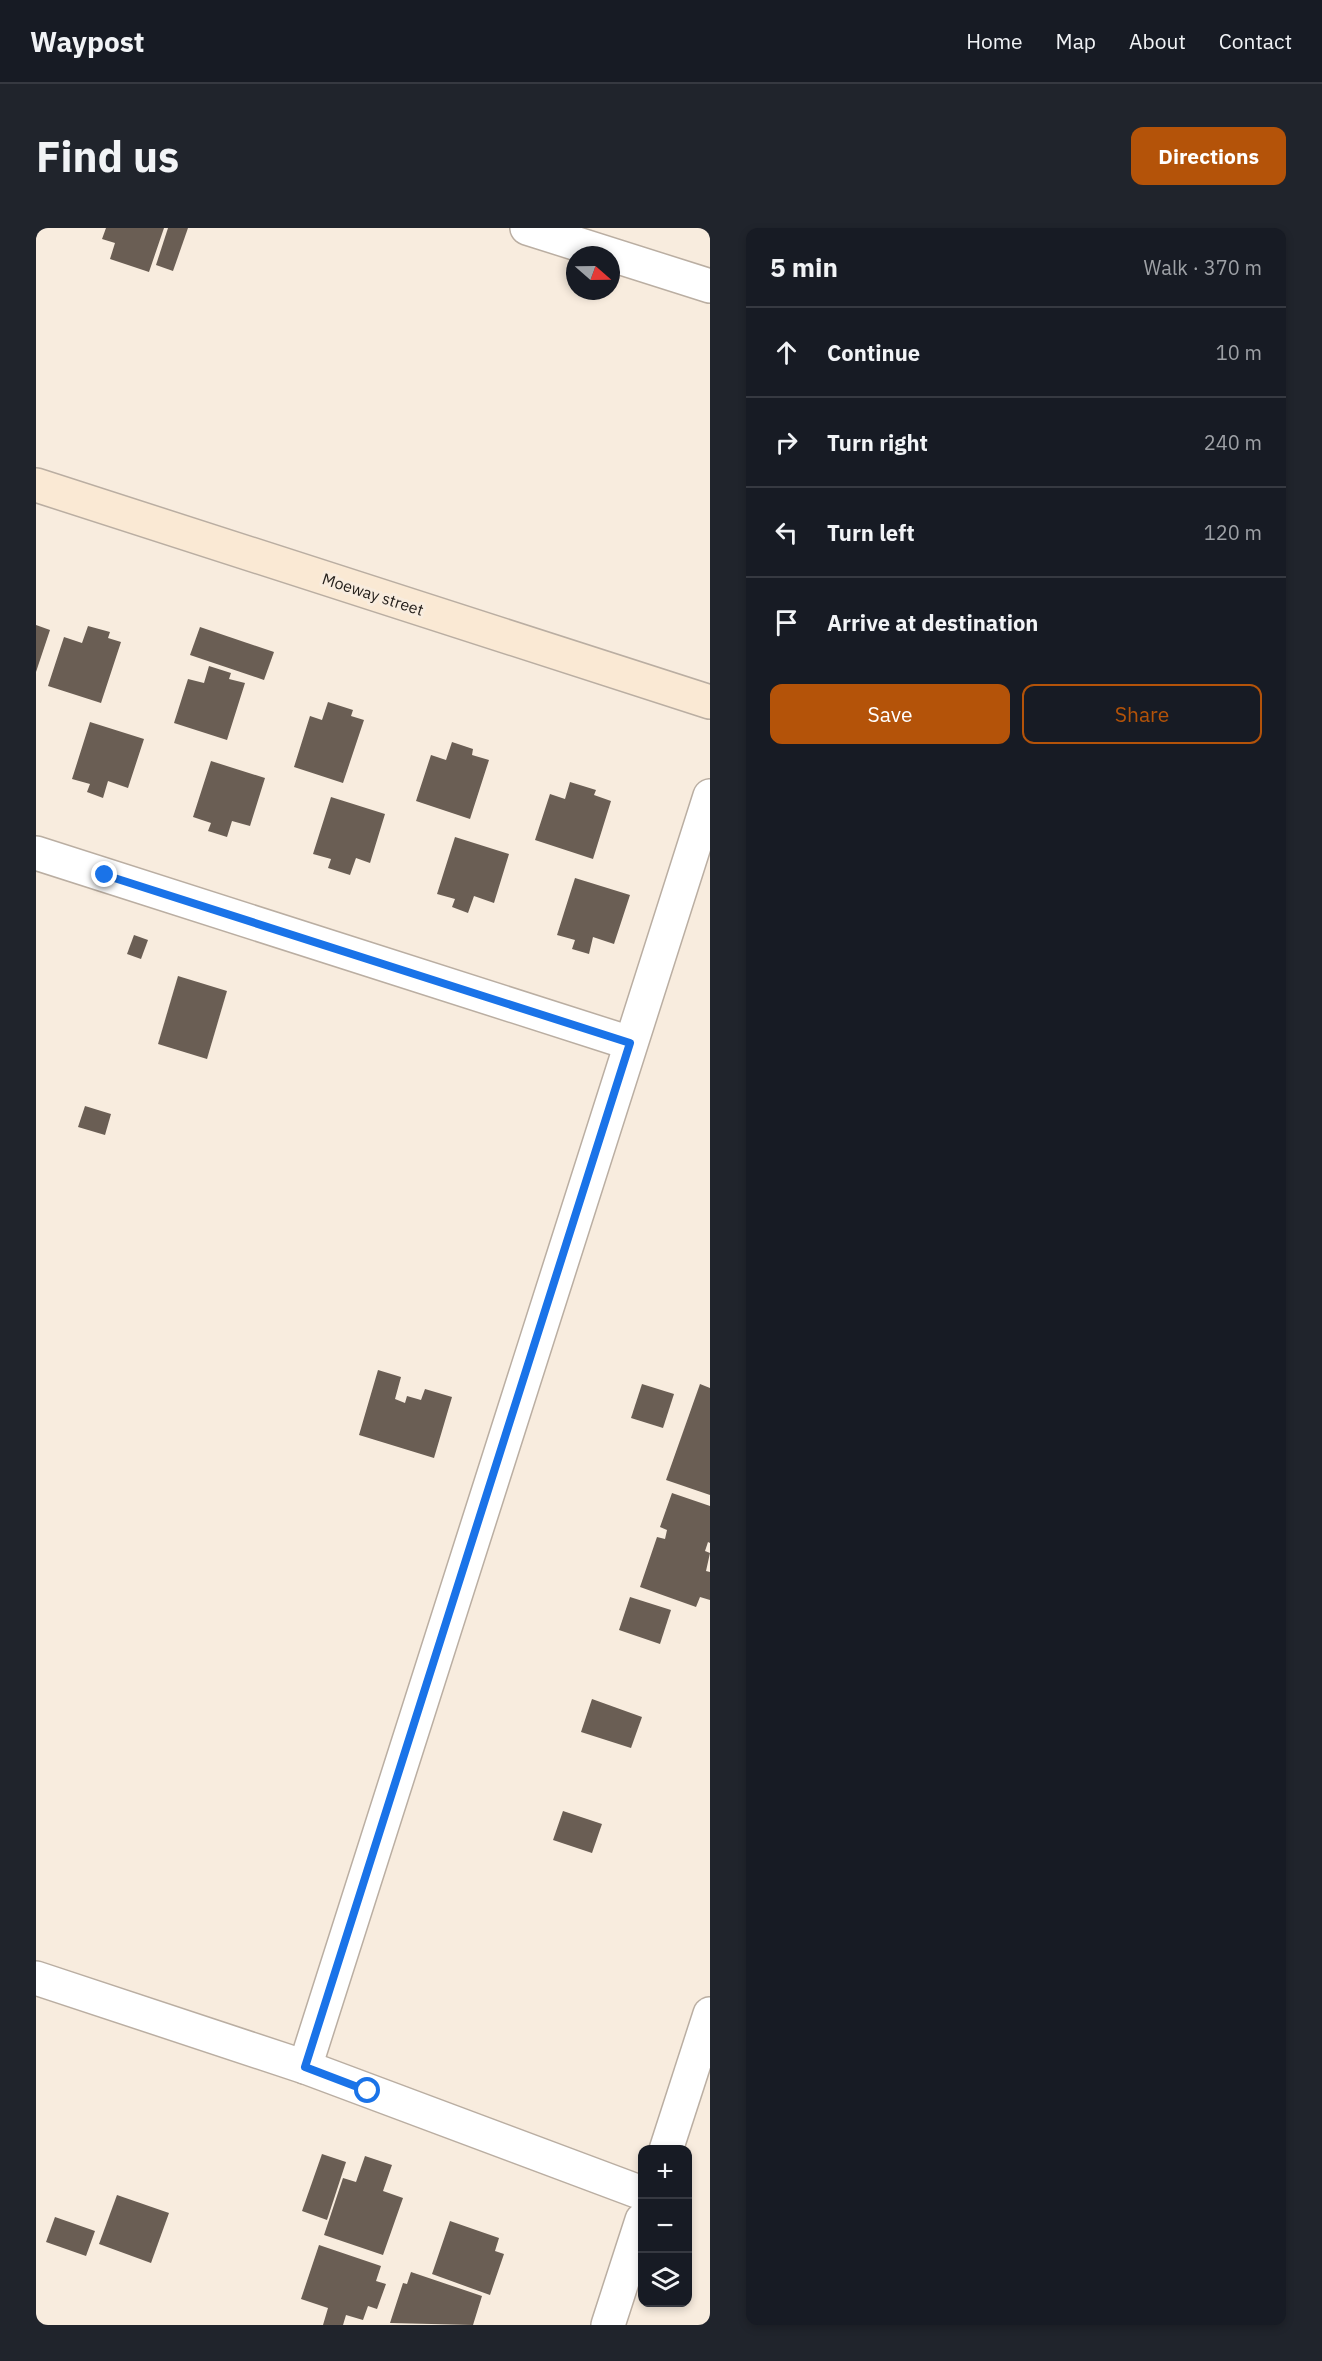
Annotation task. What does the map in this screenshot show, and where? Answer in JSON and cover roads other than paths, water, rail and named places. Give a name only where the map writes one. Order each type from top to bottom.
[{"type":"street","points":[[526,228],[710,286]]},
{"type":"street","name":"Moeway street","points":[[36,485],[710,702]]},
{"type":"street","points":[[305,2067],[710,796]]},
{"type":"street","points":[[36,853],[630,1043]]},
{"type":"street","points":[[36,1978],[305,2067],[638,2192]]},
{"type":"street","points":[[668,2145],[710,2014]]},
{"type":"street","points":[[608,2325],[638,2232]]}]
